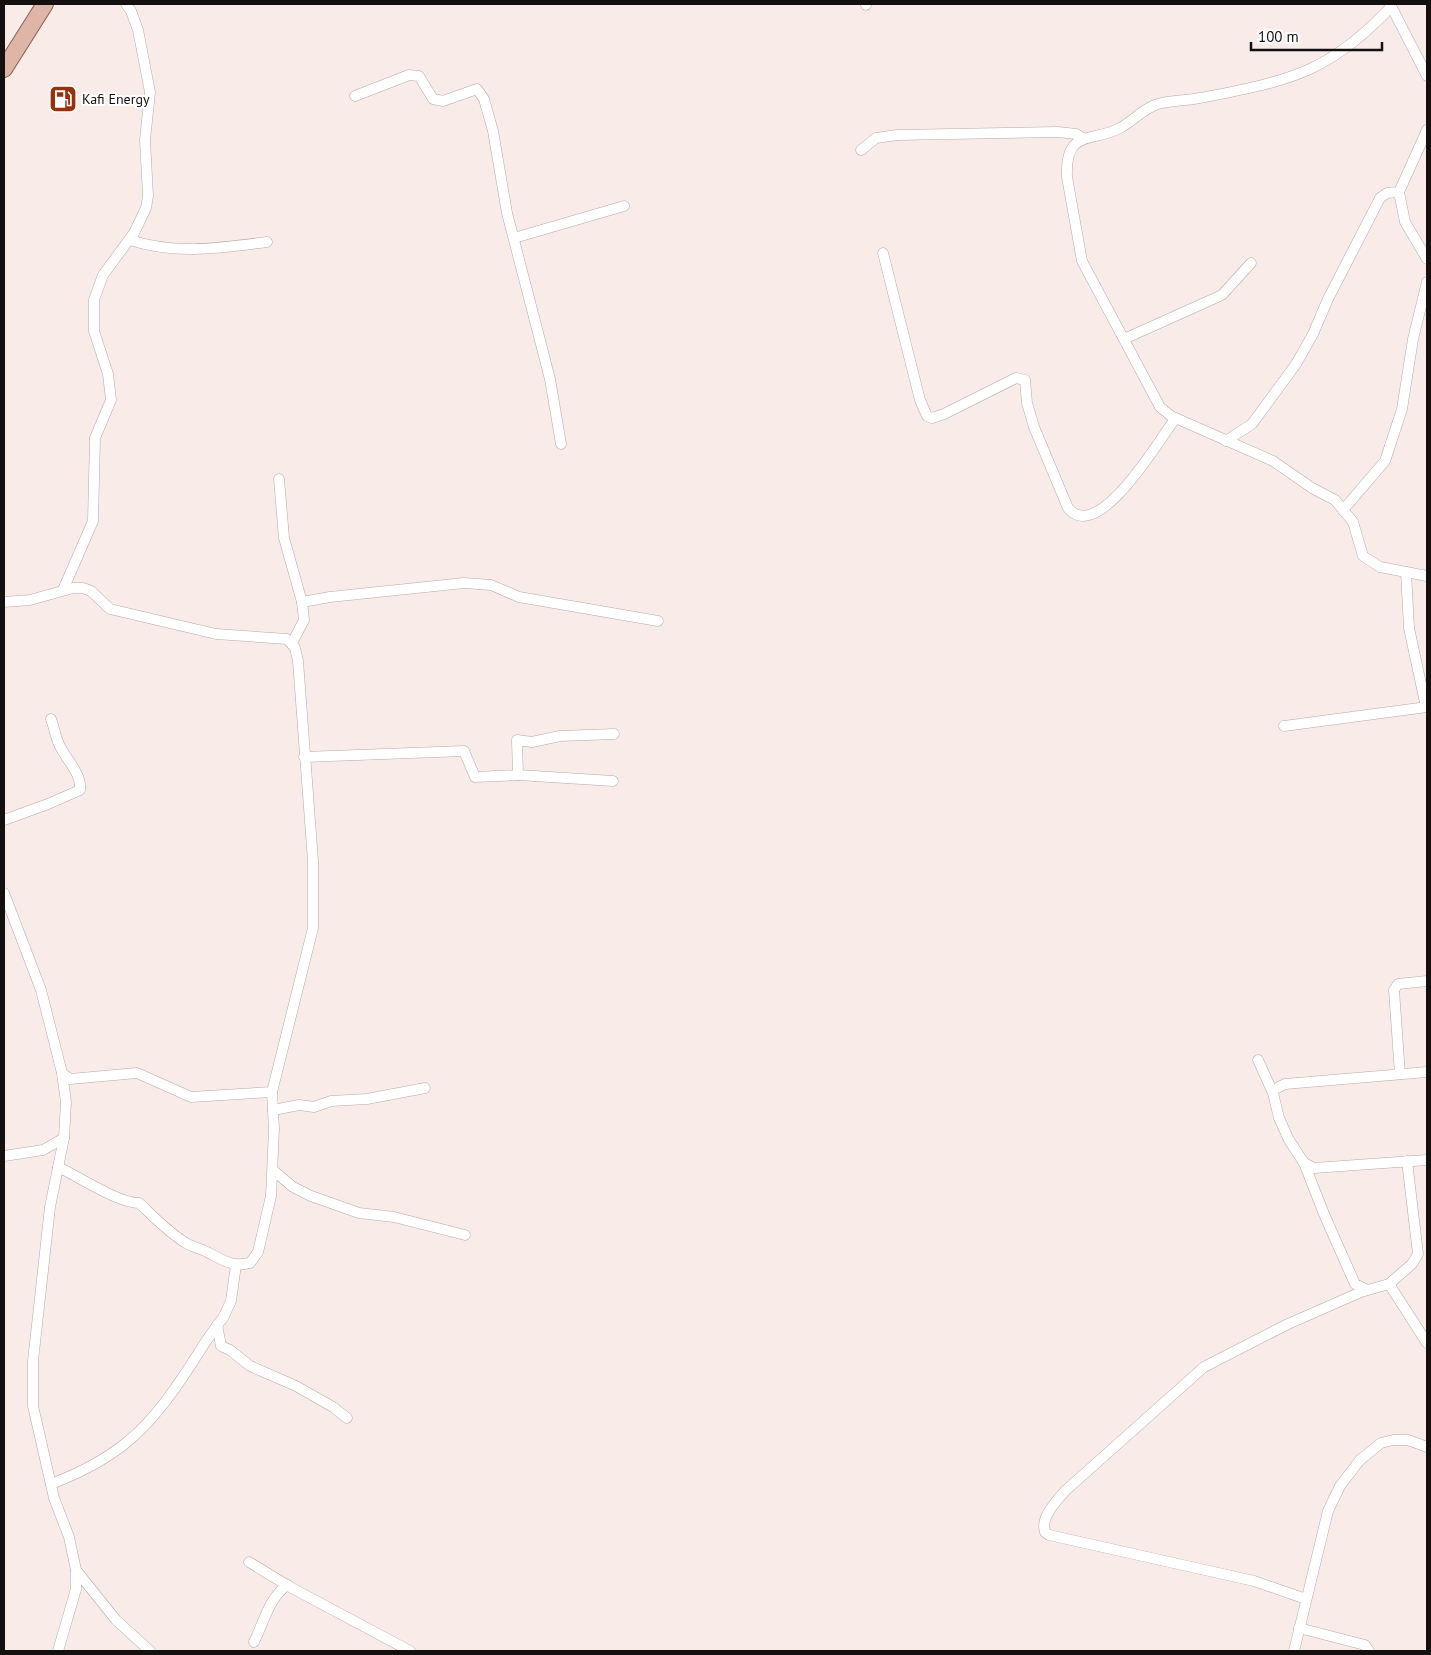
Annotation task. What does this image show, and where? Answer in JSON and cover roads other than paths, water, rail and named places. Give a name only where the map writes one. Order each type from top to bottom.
[{"type":"main road","points":[[4,69],[45,4]]},
{"type":"street","points":[[63,590],[93,521],[95,438],[111,400],[108,374],[94,331],[94,300],[103,275],[130,240],[146,208],[148,196],[145,140],[151,102],[148,75],[138,30],[131,11],[126,4]]},
{"type":"street","points":[[1427,76],[1391,6],[1352,45],[1309,69],[1283,78],[1200,98],[1157,104],[1120,128],[1083,138],[1070,152],[1066,162],[1082,260],[1164,412],[1273,461],[1312,488],[1335,500],[1354,522],[1363,556],[1380,567],[1427,576]]},
{"type":"street","points":[[355,96],[409,75],[419,76],[433,99],[443,101],[477,89],[484,99],[493,131],[506,213],[550,378],[561,444]]},
{"type":"street","points":[[1427,130],[1399,192],[1405,222],[1427,259]]},
{"type":"street","points":[[861,150],[876,138],[898,135],[1058,132],[1069,133],[1083,138]]},
{"type":"street","points":[[1226,441],[1252,424],[1296,364],[1313,334],[1328,299],[1380,198],[1387,193],[1399,192]]},
{"type":"street","points":[[514,238],[624,206]]},
{"type":"street","points":[[130,240],[154,246],[188,250],[267,242]]},
{"type":"street","points":[[883,253],[920,400],[927,416],[932,418],[944,414],[1016,378],[1025,380],[1034,427],[1064,499],[1074,515],[1082,517],[1096,513],[1119,494],[1175,418]]},
{"type":"street","points":[[1124,339],[1222,295],[1251,263]]},
{"type":"street","points":[[1343,510],[1385,461],[1402,410],[1413,339],[1427,282]]},
{"type":"street","points":[[279,479],[284,538],[302,602],[303,625],[292,643]]},
{"type":"street","points":[[1284,726],[1427,707],[1409,628],[1406,572]]},
{"type":"street","points":[[302,602],[330,597],[464,583],[491,585],[519,597],[658,621]]},
{"type":"street","points":[[4,602],[30,600],[63,590],[83,588],[90,591],[110,609],[202,631],[281,638],[292,643],[298,661],[313,860],[313,928],[272,1092],[274,1171],[271,1196],[258,1252],[250,1263],[236,1265],[218,1260],[209,1252],[185,1243],[138,1203],[129,1203],[58,1167]]},
{"type":"street","points":[[4,820],[80,790],[77,775],[69,759],[62,751],[51,720]]},
{"type":"street","points":[[518,775],[516,740],[532,742],[560,736],[614,734]]},
{"type":"street","points":[[304,757],[464,751],[476,777],[518,775],[613,781]]},
{"type":"street","points":[[4,892],[38,978],[62,1073],[66,1102],[64,1138],[48,1217],[33,1361],[33,1406],[51,1484],[69,1537],[76,1570],[76,1589],[58,1651]]},
{"type":"street","points":[[1400,1074],[1394,990],[1398,984],[1427,981]]},
{"type":"street","points":[[1258,1060],[1273,1093],[1289,1140],[1304,1164],[1355,1284],[1367,1290]]},
{"type":"street","points":[[1273,1093],[1285,1084],[1427,1072]]},
{"type":"street","points":[[62,1073],[70,1078],[140,1073],[191,1097],[272,1092]]},
{"type":"street","points":[[273,1110],[299,1105],[314,1107],[331,1101],[367,1098],[426,1088]]},
{"type":"street","points":[[4,1156],[43,1150],[64,1138]]},
{"type":"street","points":[[1304,1164],[1314,1168],[1427,1160]]},
{"type":"street","points":[[1306,1599],[1254,1581],[1058,1538],[1045,1532],[1043,1524],[1065,1491],[1204,1367],[1288,1324],[1367,1290],[1389,1284],[1412,1264],[1418,1254],[1407,1161]]},
{"type":"street","points":[[274,1171],[293,1187],[311,1196],[359,1213],[394,1217],[465,1236]]},
{"type":"street","points":[[51,1484],[84,1471],[129,1442],[162,1408],[231,1301],[236,1265]]},
{"type":"street","points":[[1389,1284],[1427,1343]]},
{"type":"street","points":[[217,1325],[221,1346],[230,1350],[240,1360],[267,1376],[276,1377],[296,1386],[333,1407],[347,1418]]},
{"type":"street","points":[[1294,1651],[1328,1511],[1348,1475],[1373,1448],[1381,1443],[1393,1440],[1408,1440],[1427,1447]]},
{"type":"street","points":[[250,1562],[288,1585],[410,1651]]},
{"type":"street","points":[[76,1570],[116,1620],[150,1651]]},
{"type":"street","points":[[254,1642],[272,1604],[278,1594],[288,1585]]},
{"type":"street","points":[[1299,1628],[1365,1645],[1369,1651]]},
{"type":"place","name":"Kafi Energy","points":[[63,99]]}]
